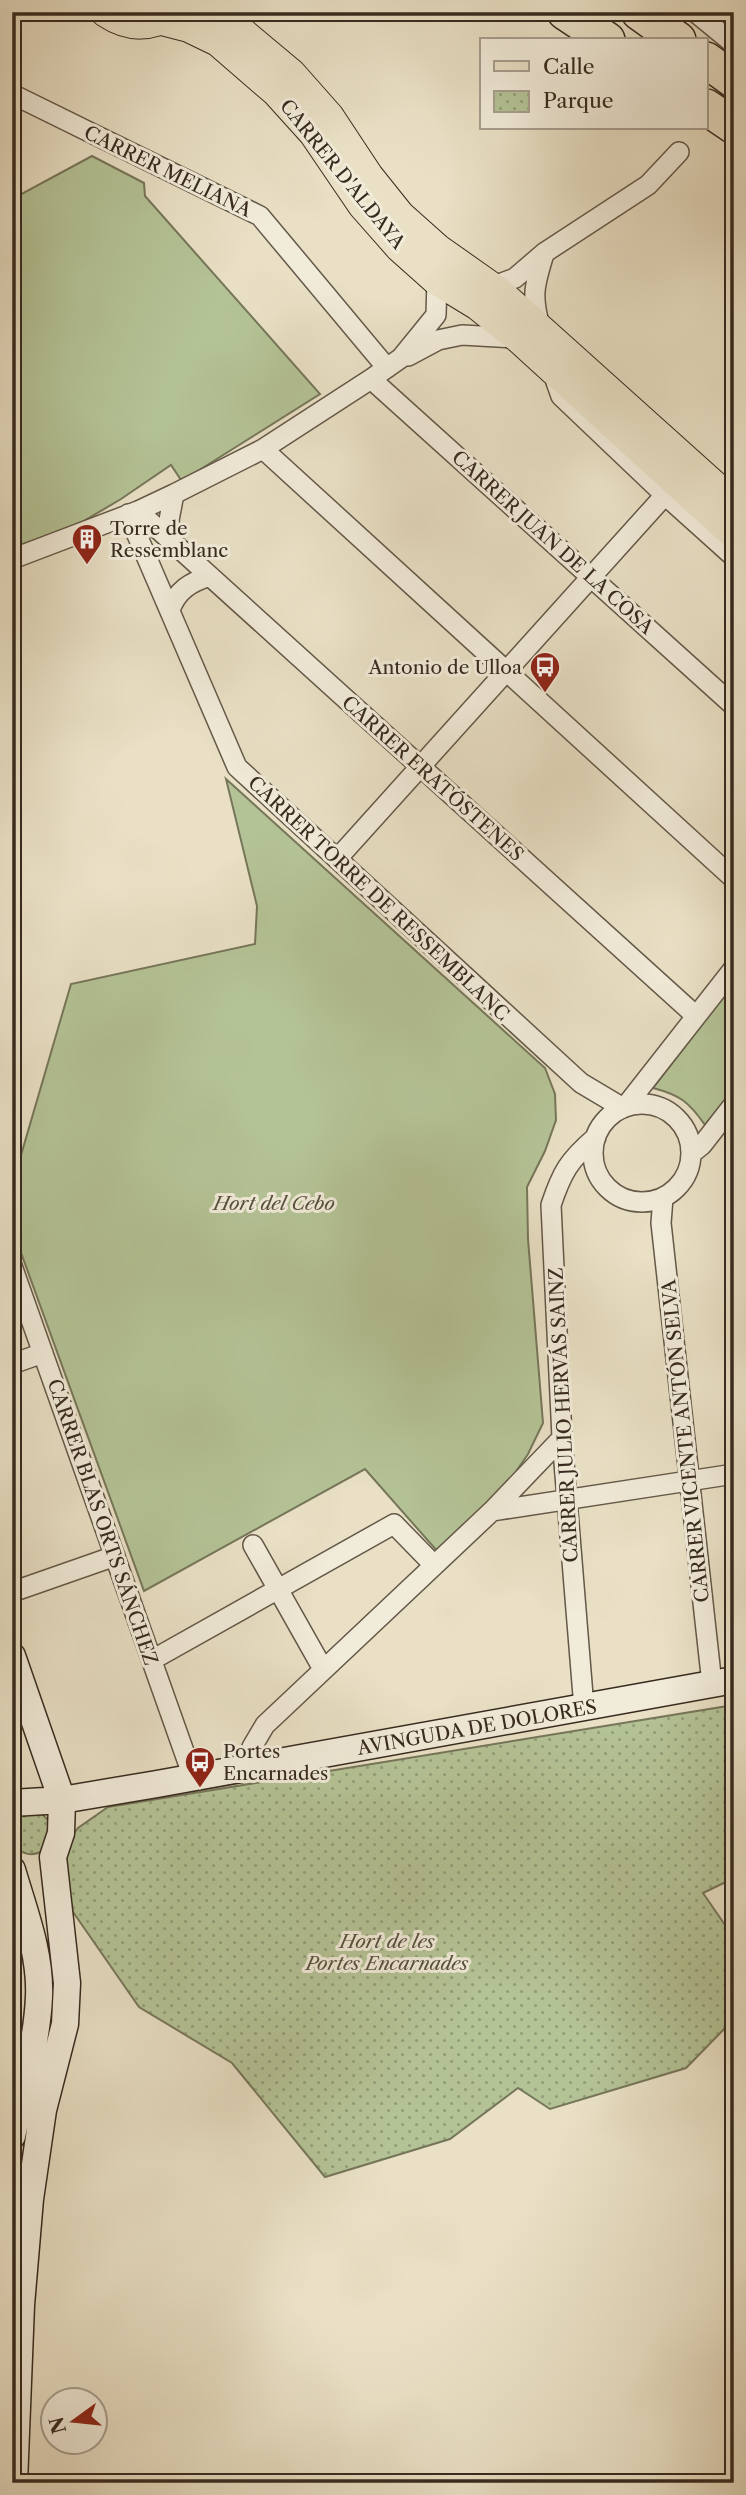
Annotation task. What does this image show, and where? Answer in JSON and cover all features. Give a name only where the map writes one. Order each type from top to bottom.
[{"type":"highway","points":[[565,12],[604,38]]},
{"type":"highway","points":[[639,12],[675,38]]},
{"type":"highway","points":[[708,61],[734,80]]},
{"type":"highway","points":[[708,108],[734,126]]},
{"type":"main road","points":[[106,12],[118,20],[133,24],[148,24],[169,16]]},
{"type":"main road","name":"CARRER D'ALDAYA","points":[[217,12],[291,74],[329,117],[368,176],[400,216],[437,249],[494,289],[530,334]]},
{"type":"main road","name":"CARRER D'ALDAYA","points":[[169,16],[218,41],[277,92],[314,133],[363,205],[400,247],[437,280],[530,334]]},
{"type":"main road","points":[[530,334],[553,371],[734,534]]},
{"type":"main road","points":[[530,334],[734,505]]},
{"type":"main road","points":[[12,1656],[62,1800],[61,1833],[54,1857],[67,1983],[65,2024],[43,2110],[30,2199],[21,2305],[14,2483]]},
{"type":"main road","name":"AVINGUDA DE DOLORES","points":[[12,1803],[62,1800],[723,1682]]},
{"type":"main road","points":[[12,1856],[24,1863],[54,1857]]},
{"type":"main road","points":[[12,1870],[34,1948],[40,1995],[36,2029],[12,2136]]},
{"type":"street","points":[[695,12],[734,44]]},
{"type":"street","name":"CARRER MELIANA","points":[[14,96],[260,216],[386,368]]},
{"type":"street","points":[[494,289],[515,278],[544,253],[648,185],[679,152]]},
{"type":"street","points":[[12,559],[133,512],[263,449],[386,368],[438,340],[457,336],[530,334],[535,284],[544,253]]},
{"type":"street","points":[[386,368],[436,315],[437,280]]},
{"type":"street","name":"CARRER JUAN DE LA COSA","points":[[386,368],[592,577],[734,706]]},
{"type":"street","points":[[553,371],[561,396],[734,556]]},
{"type":"street","points":[[263,449],[734,879]]},
{"type":"street","points":[[171,540],[169,520],[174,494]]},
{"type":"street","points":[[337,859],[665,495]]},
{"type":"street","name":"CARRER ERATÓSTENES","points":[[133,512],[171,540],[696,1016]]},
{"type":"street","name":"CARRER TORRE DE RESSEMBLANC","points":[[133,512],[170,610],[237,767],[581,1083],[624,1107]]},
{"type":"street","points":[[170,610],[175,598],[186,587],[210,576]]},
{"type":"street","points":[[624,1107],[651,1104],[670,1112],[686,1130],[692,1153],[689,1168],[682,1183],[663,1198],[645,1203],[629,1201],[614,1194],[599,1177],[593,1157],[596,1136],[607,1119],[624,1107],[734,968]]},
{"type":"street","points":[[692,1153],[734,1104]]},
{"type":"street","name":"CARRER JULIO HERVÁS SAINZ","points":[[584,1708],[562,1438],[551,1205],[561,1175],[576,1154],[596,1136]]},
{"type":"street","name":"CARRER VICENTE ANTÓN SELVA","points":[[663,1198],[661,1223],[690,1480],[723,1682]]},
{"type":"street","name":"CARRER BLAS ORTS SÁNCHEZ","points":[[12,1266],[193,1777]]},
{"type":"street","points":[[12,1364],[43,1353]]},
{"type":"street","points":[[249,1767],[252,1747],[265,1725],[492,1511],[562,1438]]},
{"type":"street","points":[[492,1511],[734,1474]]},
{"type":"street","points":[[152,1660],[394,1524],[434,1565]]},
{"type":"street","points":[[253,1545],[323,1669]]},
{"type":"street","points":[[12,1592],[115,1556]]},
{"type":"green space","points":[[92,156],[144,183],[145,196],[320,394],[181,480],[171,465],[77,525],[12,548],[12,199]]},
{"type":"green space","name":"Hort del Cebo","points":[[226,779],[545,1068],[555,1094],[556,1120],[545,1151],[527,1187],[528,1239],[543,1423],[528,1454],[504,1489],[438,1552],[365,1469],[144,1591],[12,1228],[12,1186],[71,984],[255,944],[257,906]]},
{"type":"green space","points":[[734,983],[734,1089],[705,1125],[683,1100],[653,1088]]},
{"type":"green space","name":"Hort de les Portes Encarnades","points":[[734,1705],[734,1878],[703,1893],[734,1938],[734,2019],[686,2068],[550,2109],[518,2088],[450,2139],[325,2177],[232,2063],[139,2007],[64,1899],[61,1857],[69,1840],[78,1828],[108,1807]]},
{"type":"green space","points":[[20,1813],[41,1813],[51,1823],[45,1850],[28,1854],[13,1845],[12,1822]]},
{"type":"place","name":"Torre de Ressemblanc","points":[[87,566]]},
{"type":"place","name":"Antonio de Ulloa","points":[[545,694]]},
{"type":"place","name":"Portes Encarnades","points":[[200,1789]]}]
